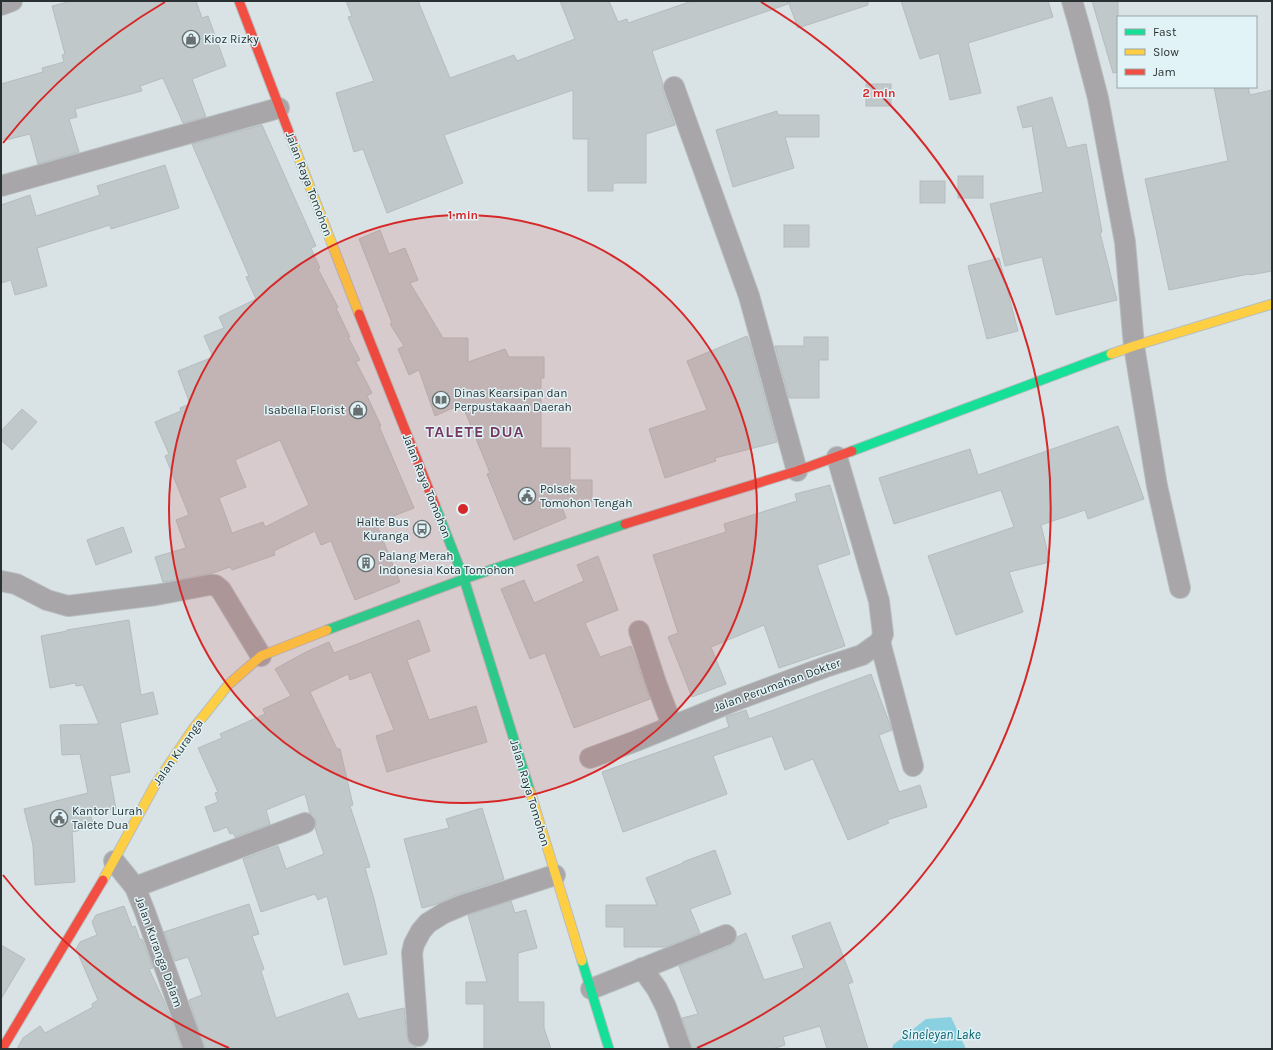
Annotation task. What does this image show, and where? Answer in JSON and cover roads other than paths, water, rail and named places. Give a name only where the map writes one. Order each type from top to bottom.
[{"type":"main road","name":"Jalan Raya Tomohon","points":[[239,1],[279,108],[464,579],[609,1049]]},
{"type":"main road","name":"Jalan Kuranga","points":[[2,1049],[114,861],[155,785],[193,729],[230,684],[261,656],[353,619],[464,579],[653,515],[797,471],[1134,346],[1272,304]]},
{"type":"street","points":[[1,5],[12,1]]},
{"type":"street","points":[[1072,1],[1098,98],[1125,242],[1134,346],[1157,486],[1180,588]]},
{"type":"street","points":[[674,87],[749,296],[797,471]]},
{"type":"street","points":[[1,186],[279,108]]},
{"type":"street","points":[[837,457],[879,601],[883,634],[880,642],[913,766]]},
{"type":"street","points":[[1,581],[16,584],[47,600],[68,606],[156,595],[209,585],[215,586],[221,590],[261,656]]},
{"type":"street","points":[[639,631],[672,725]]},
{"type":"street","name":"Jalan Perumahan Dokter","points":[[590,758],[636,741],[672,725],[828,666],[862,655],[880,642]]},
{"type":"street","points":[[134,887],[305,823]]},
{"type":"street","name":"Jalan Kuranga Dalam","points":[[114,861],[134,887],[145,912],[194,1049]]},
{"type":"street","points":[[418,1036],[412,953],[414,944],[421,931],[432,921],[453,909],[555,876]]},
{"type":"street","points":[[591,988],[726,935]]},
{"type":"street","points":[[642,968],[657,989],[666,1007],[682,1049]]},
{"type":"water","name":"Sineleyan Lake","points":[[951,1017],[966,1049],[892,1049],[893,1045],[926,1019]]},
{"type":"place","name":"Kioz Rizky","points":[[191,39]]},
{"type":"place","name":"Dinas Kearsipan dan Perpustakaan Daerah","points":[[441,400]]},
{"type":"place","name":"Isabella Florist","points":[[358,410]]},
{"type":"place","name":"Polsek Tomohon Tengah","points":[[527,496]]},
{"type":"place","name":"Halte Bus Kuranga","points":[[422,529]]},
{"type":"place","name":"Palang Merah Indonesia Kota Tomohon","points":[[366,563]]},
{"type":"place","name":"Kantor Lurah Talete Dua","points":[[59,818]]},
{"type":"district","name":"TALETE DUA","points":[[475,431]]}]
